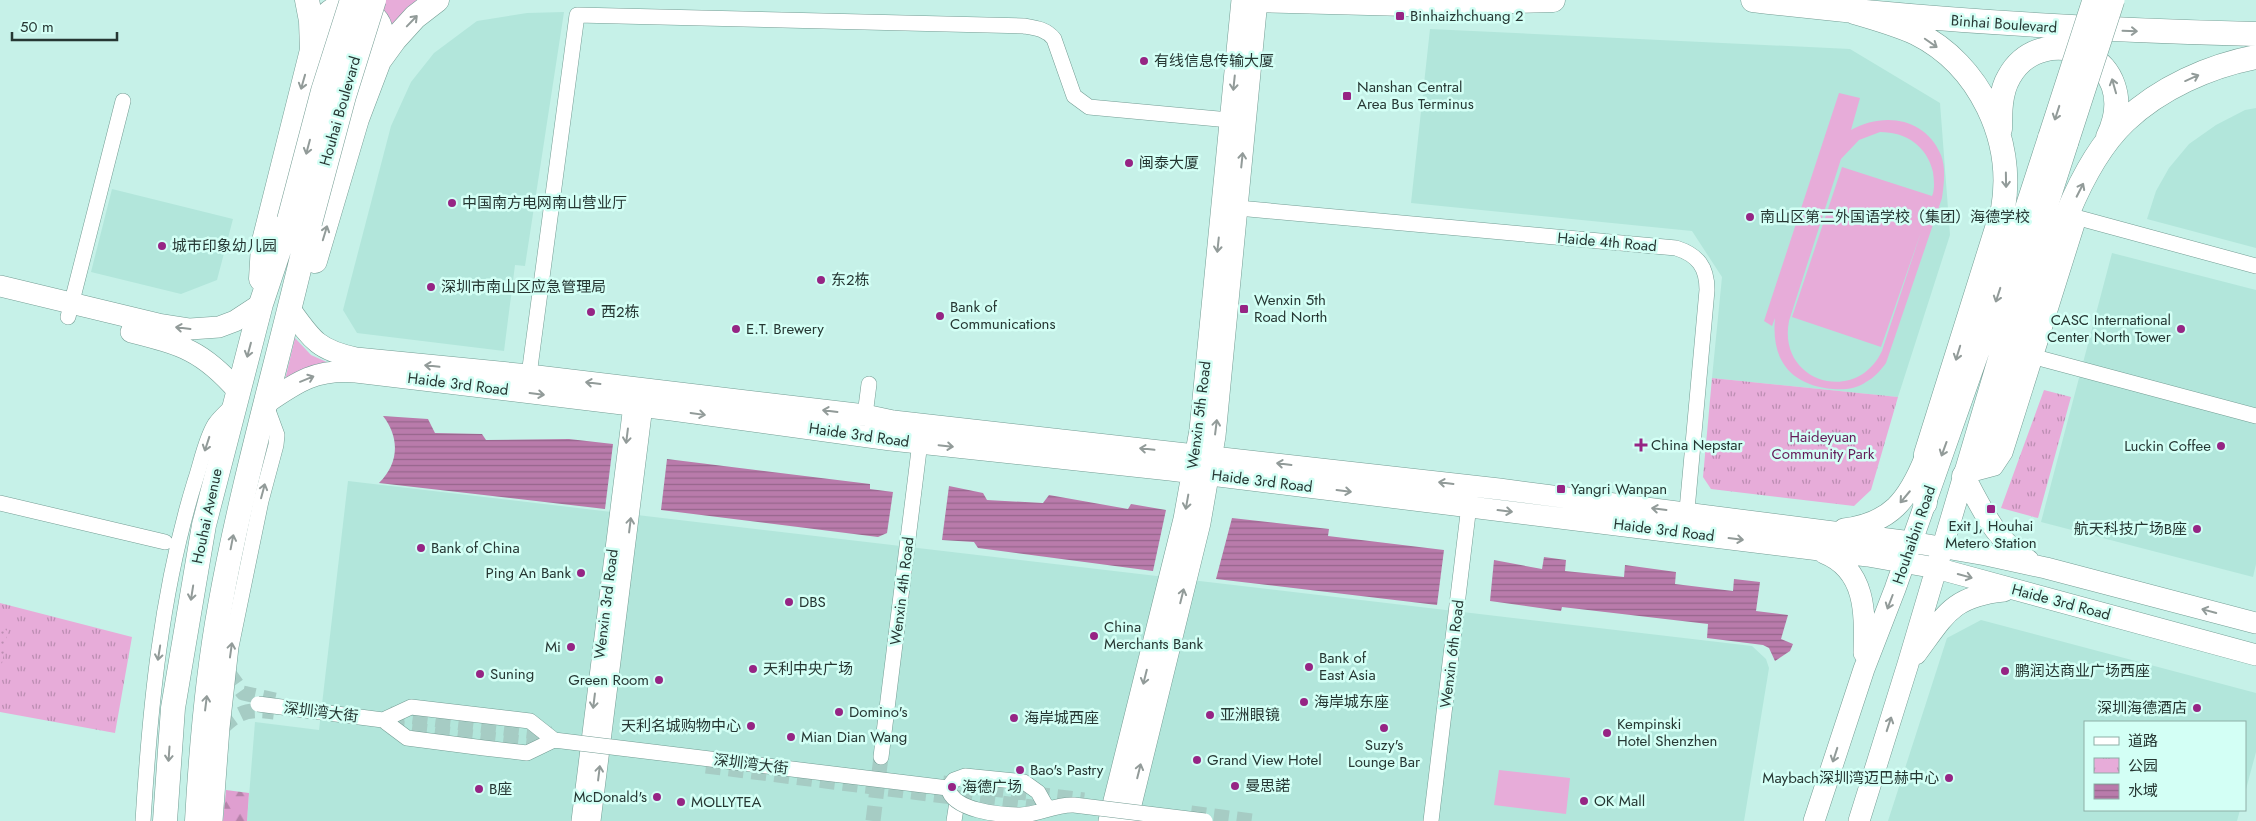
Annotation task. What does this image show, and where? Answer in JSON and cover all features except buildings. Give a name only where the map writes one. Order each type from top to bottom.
[{"type":"main road","points":[[307,0],[311,21],[312,50]]},
{"type":"main road","name":"Houhai Boulevard","points":[[300,222],[323,91],[352,0]]},
{"type":"main road","name":"Houhai Boulevard","points":[[300,222],[344,96],[374,0]]},
{"type":"main road","points":[[379,62],[395,39],[415,17],[437,0]]},
{"type":"main road","name":"Wenxin 5th Road","points":[[1109,821],[1184,519],[1202,464],[1238,208],[1238,121],[1242,0]]},
{"type":"main road","points":[[1252,0],[1407,4],[1553,0]]},
{"type":"main road","name":"Wenxin 5th Road","points":[[1127,821],[1200,523],[1202,464],[1200,430],[1238,121],[1257,0]]},
{"type":"main road","name":"Binhai Boulevard","points":[[1753,0],[1854,12],[2082,29],[2256,34]]},
{"type":"main road","points":[[2022,252],[2058,139],[2093,0]]},
{"type":"main road","points":[[2058,139],[2114,0]]},
{"type":"main road","points":[[0,300],[174,327],[207,330],[227,324],[261,304],[263,245],[312,50],[328,13],[343,5],[364,8],[374,16],[380,25],[382,41],[379,62],[357,119],[312,271],[290,309]]},
{"type":"main road","points":[[1854,12],[1916,34],[1948,55],[1975,84],[1984,100],[2001,141]]},
{"type":"main road","points":[[1829,531],[1854,528],[1872,522],[1896,507],[1914,486],[1926,454],[2003,210],[2006,183],[2001,141],[2002,98],[2008,78],[2015,67],[2033,53],[2058,48],[2085,54],[2105,68],[2114,84],[2117,96],[2115,119],[2102,150],[2074,200],[2054,249],[1992,440],[1964,476],[1984,515],[2000,537],[2021,555],[2046,568]]},
{"type":"main road","points":[[2102,150],[2124,122],[2148,102],[2177,85],[2211,70],[2256,57]]},
{"type":"main road","name":"Houhai Avenue","points":[[165,821],[173,708],[204,525],[261,304],[300,222]]},
{"type":"main road","name":"Houhai Avenue","points":[[197,821],[204,718],[220,608],[235,530],[290,309],[300,222]]},
{"type":"main road","name":"Houhaibin Road","points":[[1859,821],[1964,476],[2022,252]]},
{"type":"main road","name":"Houhaibin Road","points":[[1814,821],[1864,668],[1908,552],[1980,348],[2022,252]]},
{"type":"main road","points":[[0,286],[188,349],[217,368],[236,397]]},
{"type":"main road","name":"Haide 3rd Road","points":[[290,309],[308,334],[321,347],[339,355],[529,375],[639,397],[921,434],[1202,464],[1685,523],[1829,531],[1908,552],[1936,568],[2256,655]]},
{"type":"main road","name":"Haide 3rd Road","points":[[265,404],[308,377],[345,371],[865,415],[893,421],[921,434]]},
{"type":"main road","points":[[1925,503],[1926,454]]},
{"type":"main road","name":"Haide 3rd Road","points":[[1685,523],[1812,549],[1908,552],[1942,548],[2046,568],[2256,623]]},
{"type":"main road","points":[[1812,549],[1831,556],[1845,565],[1858,583],[1863,604],[1865,627],[1864,668]]},
{"type":"main road","points":[[1908,664],[1941,621],[1958,604],[1974,595],[2018,591]]},
{"type":"street","points":[[529,375],[577,15],[1024,26],[1049,32],[1054,39],[1074,96],[1080,103],[1089,107],[1238,121]]},
{"type":"street","points":[[70,310],[123,101]]},
{"type":"street","name":"Haide 4th Road","points":[[1238,208],[1676,248],[1687,251],[1702,265],[1707,276],[1707,290],[1685,523]]},
{"type":"street","points":[[1964,476],[1995,468],[2000,462],[2079,218],[2256,266]]},
{"type":"street","points":[[2035,357],[2256,416]]},
{"type":"street","points":[[865,415],[868,384]]},
{"type":"street","points":[[144,821],[155,680],[176,554],[186,512],[209,438],[214,425],[236,397]]},
{"type":"street","name":"Wenxin 3rd Road","points":[[579,821],[639,397]]},
{"type":"street","name":"Wenxin 3rd Road","points":[[593,821],[639,397]]},
{"type":"street","points":[[215,821],[222,728],[234,632],[261,501],[276,445],[276,435],[265,404]]},
{"type":"street","name":"Wenxin 4th Road","points":[[881,757],[921,434]]},
{"type":"street","name":"Wenxin 6th Road","points":[[1431,821],[1470,497]]},
{"type":"street","points":[[0,502],[165,542]]},
{"type":"street","name":"深圳湾大街","points":[[258,704],[383,720],[407,738],[492,749],[527,753],[554,740],[948,788]]},
{"type":"street","points":[[383,720],[411,707],[530,721],[554,740]]},
{"type":"street","points":[[1047,808],[1038,792],[1024,782],[965,776],[954,780],[948,788],[955,812],[973,809],[1011,818],[1062,805],[1077,805],[1205,821]]},
{"type":"shaded area","points":[[564,12],[525,266],[515,265],[504,351],[357,333],[343,310],[391,126],[411,82],[434,53],[477,21],[527,13]]},
{"type":"shaded area","name":"南山区第二外国语学校（集团）海德学校","points":[[1430,29],[1850,49],[1940,103],[1950,235],[1898,397],[1712,378],[1722,277],[1692,231],[1411,203]]},
{"type":"shaded area","points":[[2256,108],[2256,248],[2147,219],[2156,191],[2169,168],[2189,144],[2216,125],[2245,110]]},
{"type":"shaded area","name":"城市印象幼儿园","points":[[112,189],[233,219],[217,280],[181,294],[91,272]]},
{"type":"shaded area","points":[[2112,253],[2256,290],[2256,564],[2253,577],[2041,522]]},
{"type":"shaded area","points":[[348,481],[1752,646],[1766,659],[1769,668],[1744,821],[247,821],[255,722],[319,730]]},
{"type":"shaded area","points":[[1981,620],[2256,693],[2256,752],[2246,789],[2246,721],[2084,721],[2084,811],[2240,811],[2237,821],[1888,821],[1947,638]]},
{"type":"green space","points":[[359,0],[420,0],[388,31]]},
{"type":"green space","points":[[1839,93],[1860,98],[1851,130],[1863,124],[1889,120],[1902,121],[1925,133],[1934,142],[1943,160],[1942,198],[1886,363],[1881,369],[1869,380],[1850,388],[1833,389],[1818,387],[1805,382],[1786,368],[1780,358],[1776,346],[1775,318],[1772,326],[1764,321]],"holes":[[[1880,132],[1889,133],[1914,142],[1926,155],[1933,172],[1933,193],[1932,196],[1842,167],[1792,317],[1881,347],[1921,232],[1882,351],[1870,368],[1855,378],[1838,382],[1821,380],[1806,372],[1795,359],[1788,342],[1789,321],[1841,159],[1859,140]]]},
{"type":"green space","points":[[295,338],[311,355],[329,363],[284,384]]},
{"type":"green space","name":"Haideyuan Community Park","points":[[1712,378],[1898,397],[1871,490],[1854,506],[1711,489],[1703,477]]},
{"type":"green space","points":[[2044,390],[2071,397],[2038,518],[2001,508]]},
{"type":"green space","points":[[0,603],[132,637],[115,733],[0,712]]},
{"type":"green space","points":[[0,628],[8,631],[0,674]]},
{"type":"green space","points":[[1499,770],[1570,778],[1566,814],[1494,805]]},
{"type":"green space","points":[[226,790],[249,793],[247,821],[223,821]]},
{"type":"water","points":[[383,416],[428,419],[435,433],[482,434],[486,440],[569,439],[613,444],[605,509],[379,483],[386,475],[394,459],[395,450],[389,424]]},
{"type":"water","points":[[667,459],[870,484],[870,489],[893,492],[887,533],[878,537],[661,510]]},
{"type":"water","points":[[949,486],[983,493],[987,500],[1043,503],[1049,495],[1128,509],[1131,504],[1166,510],[1153,571],[978,548],[974,542],[942,540]]},
{"type":"water","points":[[1232,518],[1329,529],[1328,536],[1444,550],[1437,605],[1216,579]]},
{"type":"water","points":[[1544,557],[1566,560],[1565,571],[1624,577],[1625,565],[1676,572],[1675,584],[1733,591],[1734,579],[1760,582],[1756,611],[1788,615],[1781,639],[1793,644],[1790,651],[1775,661],[1769,648],[1763,645],[1707,638],[1708,624],[1562,607],[1561,611],[1490,601],[1494,560],[1542,569]]},
{"type":"tunnel","points":[[228,672],[243,693],[275,700]]},
{"type":"tunnel","points":[[222,728],[235,717],[246,712],[274,712]]},
{"type":"tunnel","points":[[390,714],[551,734]]},
{"type":"tunnel","points":[[389,727],[547,746]]},
{"type":"tunnel","points":[[873,821],[881,757]]},
{"type":"tunnel","points":[[706,766],[1048,809]]},
{"type":"tunnel","points":[[943,783],[1084,800]]},
{"type":"tunnel","points":[[1191,813],[1252,821]]},
{"type":"place","name":"Binhaizhchuang 2","points":[[1400,16]]},
{"type":"place","name":"有线信息传输大厦","points":[[1144,61]]},
{"type":"place","name":"Nanshan Central Area Bus Terminus","points":[[1347,96]]},
{"type":"place","name":"闽泰大厦","points":[[1129,163]]},
{"type":"place","name":"中国南方电网南山营业厅","points":[[452,203]]},
{"type":"place","name":"南山区第二外国语学校（集团）海德学校","points":[[1750,217]]},
{"type":"place","name":"城市印象幼儿园","points":[[162,246]]},
{"type":"place","name":"东2栋","points":[[821,280]]},
{"type":"place","name":"深圳市南山区应急管理局","points":[[431,287]]},
{"type":"place","name":"Wenxin 5th Road North","points":[[1244,309]]},
{"type":"place","name":"西2栋","points":[[591,312]]},
{"type":"place","name":"Bank of Communications","points":[[940,316]]},
{"type":"place","name":"E.T. Brewery","points":[[736,329]]},
{"type":"place","name":"CASC International Center North Tower","points":[[2181,329]]},
{"type":"place","name":"China Nepstar","points":[[1641,445]]},
{"type":"place","name":"Luckin Coffee","points":[[2221,446]]},
{"type":"place","name":"Yangri Wanpan","points":[[1561,489]]},
{"type":"place","name":"Exit J, Houhai Metero Station","points":[[1991,509]]},
{"type":"place","name":"航天科技广场B座","points":[[2197,529]]},
{"type":"place","name":"Bank of China","points":[[421,548]]},
{"type":"place","name":"Ping An Bank","points":[[581,573]]},
{"type":"place","name":"DBS","points":[[789,602]]},
{"type":"place","name":"China Merchants Bank","points":[[1094,636]]},
{"type":"place","name":"Mi","points":[[571,647]]},
{"type":"place","name":"Bank of East Asia","points":[[1309,667]]},
{"type":"place","name":"天利中央广场","points":[[753,669]]},
{"type":"place","name":"鹏润达商业广场西座","points":[[2005,671]]},
{"type":"place","name":"Suning","points":[[480,674]]},
{"type":"place","name":"Green Room","points":[[659,680]]},
{"type":"place","name":"海岸城东座","points":[[1304,702]]},
{"type":"place","name":"深圳海德酒店","points":[[2197,708]]},
{"type":"place","name":"Domino's","points":[[839,712]]},
{"type":"place","name":"亚洲眼镜","points":[[1210,715]]},
{"type":"place","name":"海岸城西座","points":[[1014,718]]},
{"type":"place","name":"天利名城购物中心","points":[[751,726]]},
{"type":"place","name":"Suzy's Lounge Bar","points":[[1384,728]]},
{"type":"place","name":"Kempinski Hotel Shenzhen","points":[[1607,733]]},
{"type":"place","name":"Mian Dian Wang","points":[[791,737]]},
{"type":"place","name":"Grand View Hotel","points":[[1197,760]]},
{"type":"place","name":"Bao's Pastry","points":[[1020,770]]},
{"type":"place","name":"Maybach深圳湾迈巴赫中心","points":[[1949,778]]},
{"type":"place","name":"曼思諾","points":[[1235,786]]},
{"type":"place","name":"海德广场","points":[[952,787]]},
{"type":"place","name":"B座","points":[[479,789]]},
{"type":"place","name":"McDonald's","points":[[657,797]]},
{"type":"place","name":"OK Mall","points":[[1584,801]]},
{"type":"place","name":"MOLLYTEA","points":[[681,802]]}]
